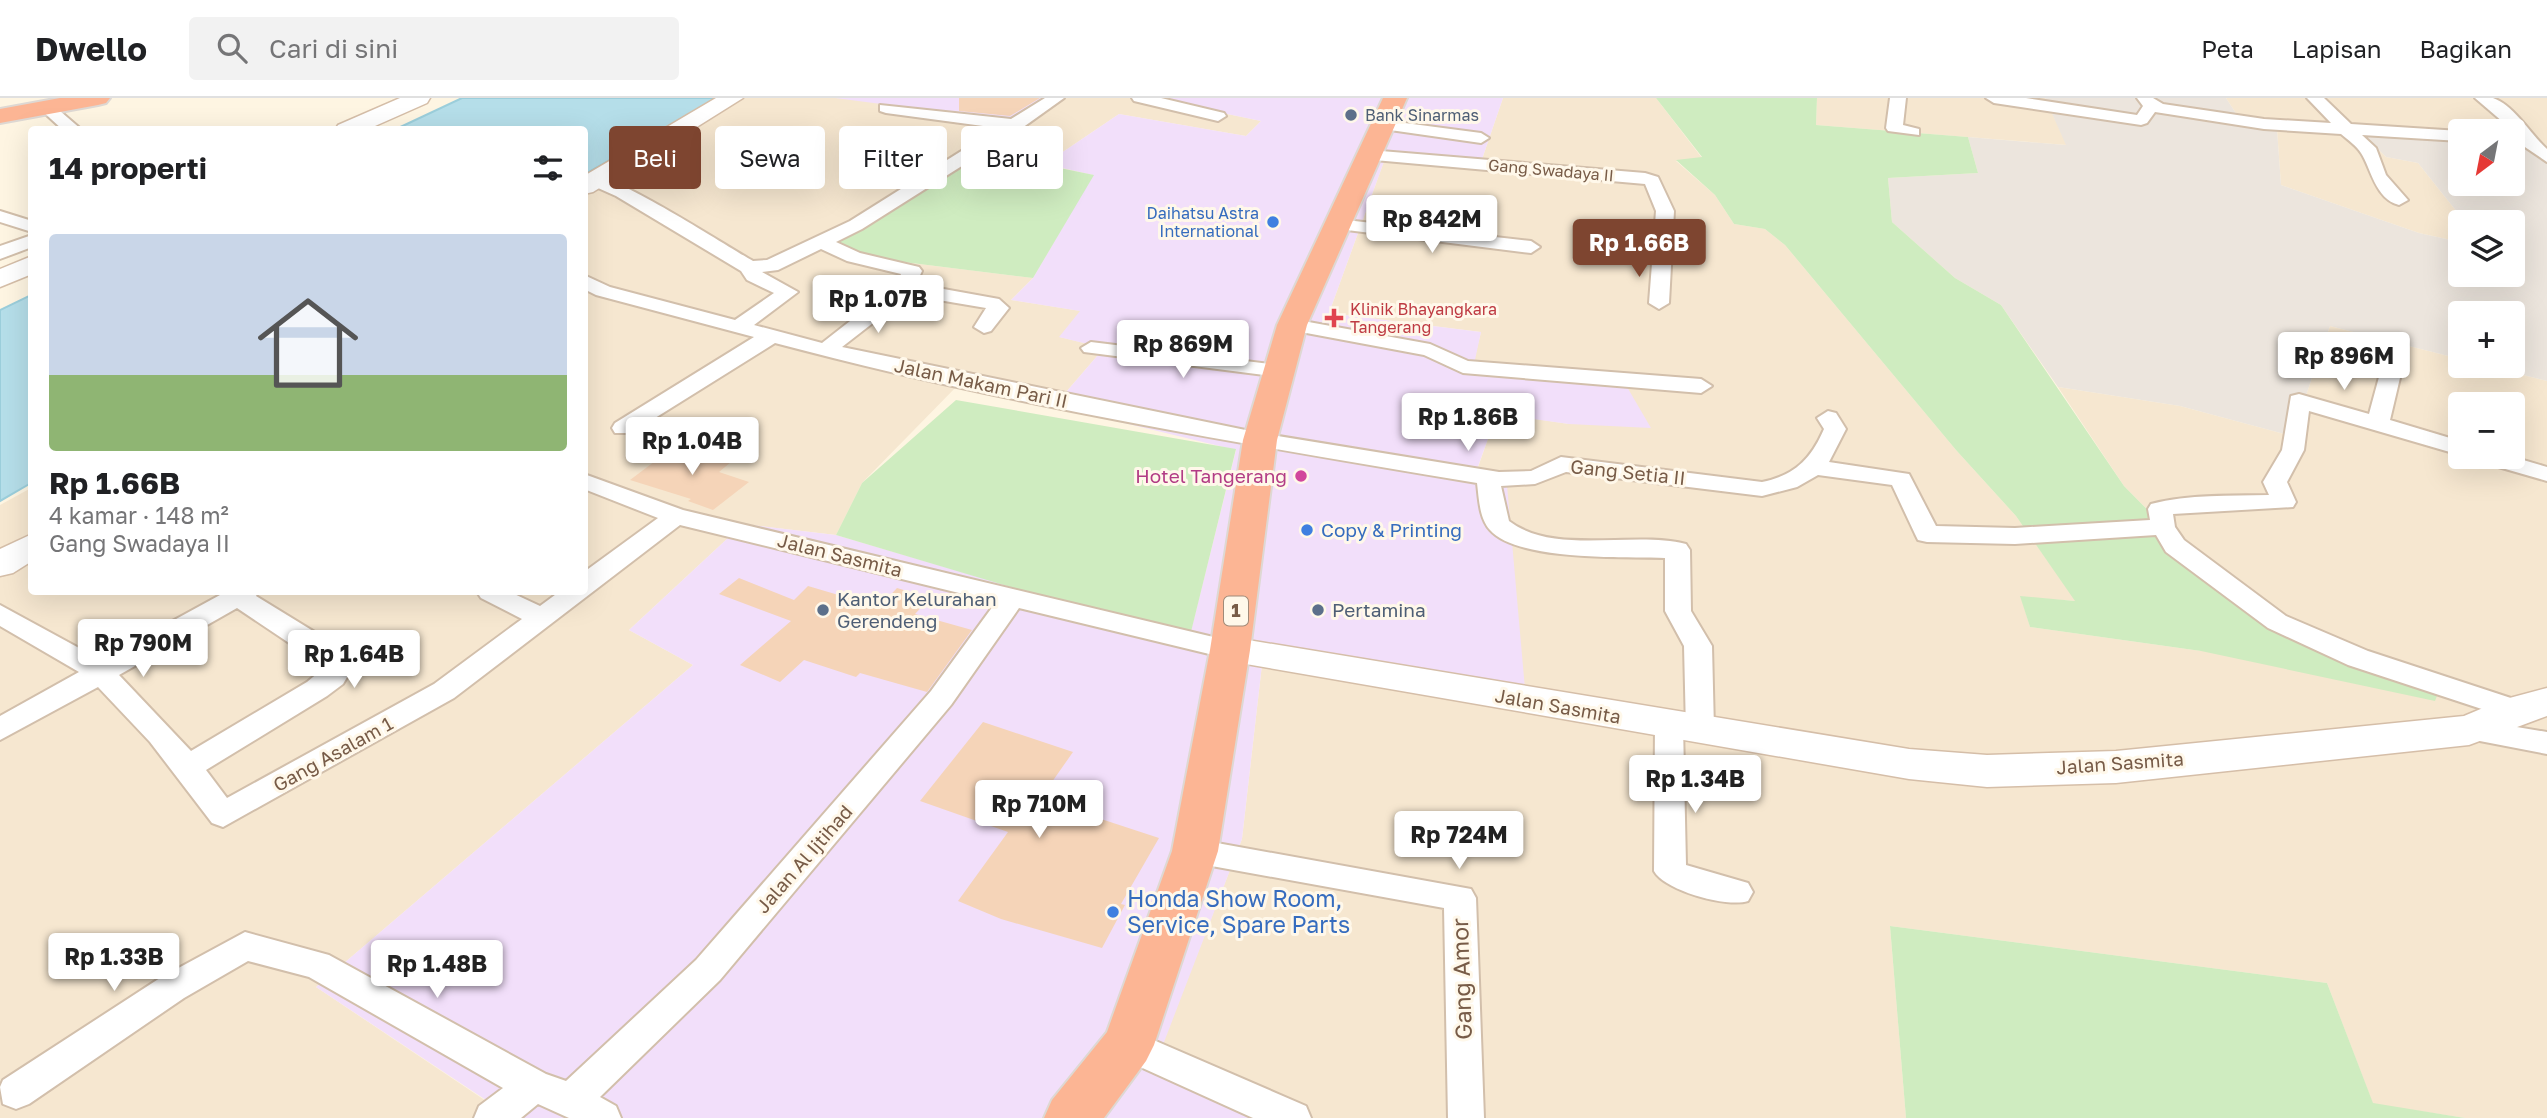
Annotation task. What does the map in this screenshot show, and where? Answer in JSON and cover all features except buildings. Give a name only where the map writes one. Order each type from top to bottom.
[{"type":"highway","points":[[0,116],[98,98]]},
{"type":"highway","name":"1","points":[[1071,1118],[1128,1045],[1195,850],[1230,650],[1260,440],[1292,325],[1382,126]]},
{"type":"street","points":[[355,126],[419,98]]},
{"type":"street","points":[[590,183],[732,98]]},
{"type":"street","points":[[590,183],[749,267],[771,266],[856,225],[1056,98]]},
{"type":"street","points":[[1140,98],[1219,116]]},
{"type":"street","points":[[1898,98],[1894,128],[1913,132]]},
{"type":"street","points":[[1994,98],[2141,120],[2148,102],[2264,124],[2448,135]]},
{"type":"street","points":[[2315,98],[2370,152],[2378,176],[2399,200]]},
{"type":"street","points":[[2483,98],[2509,119]]},
{"type":"street","points":[[47,108],[69,126]]},
{"type":"street","points":[[886,108],[1016,125]]},
{"type":"street","points":[[1382,126],[1481,138]]},
{"type":"street","name":"Gang Swadaya II","points":[[1382,126],[1652,181],[1665,211],[1660,258]]},
{"type":"street","points":[[2525,139],[2547,139]]},
{"type":"street","points":[[2525,141],[2547,157]]},
{"type":"street","points":[[0,216],[28,226]]},
{"type":"street","points":[[1338,225],[1531,247]]},
{"type":"street","points":[[0,253],[28,242]]},
{"type":"street","points":[[822,242],[854,257],[912,271],[905,288],[826,350]]},
{"type":"street","points":[[1660,258],[1660,303]]},
{"type":"street","points":[[0,279],[28,266]]},
{"type":"street","points":[[738,327],[788,292],[754,276],[749,267]]},
{"type":"street","points":[[905,288],[992,303],[999,308],[984,327]]},
{"type":"street","name":"Jalan Makam Pari II","points":[[591,291],[826,350],[1260,440]]},
{"type":"street","points":[[1292,325],[1430,350],[1463,367],[1701,386]]},
{"type":"street","points":[[623,428],[772,336]]},
{"type":"street","points":[[2378,424],[2398,344]]},
{"type":"street","points":[[1091,348],[1279,371]]},
{"type":"street","points":[[2448,444],[2299,401],[2293,450],[2275,482],[2284,502],[2185,505],[2160,509],[2163,527],[2175,546],[2277,622],[2358,658],[2505,716],[2547,743]]},
{"type":"street","name":"Gang Setia II","points":[[1260,440],[1488,478],[1521,480],[1544,477],[1561,464],[1762,489],[1791,484],[1822,458],[1835,429],[1828,418]]},
{"type":"street","points":[[1813,467],[1901,479],[1927,534],[2015,536],[2163,527]]},
{"type":"street","points":[[2525,468],[2547,474]]},
{"type":"street","points":[[1488,478],[1499,524],[1510,535],[1543,545],[1677,550],[1678,611],[1698,646],[1684,727],[1670,871],[1682,878],[1737,892]]},
{"type":"street","name":"Jalan Sasmita","points":[[588,483],[676,516],[1230,650],[1909,764],[1987,771],[2116,767],[2505,716]]},
{"type":"street","points":[[588,582],[676,516]]},
{"type":"street","points":[[0,565],[28,548]]},
{"type":"street","points":[[0,729],[235,595]]},
{"type":"street","points":[[0,614],[99,673],[118,689],[188,767],[317,689],[333,677],[339,667],[334,657],[241,595]]},
{"type":"street","points":[[496,595],[542,618]]},
{"type":"street","name":"Gang Asalam 1","points":[[188,767],[223,815],[444,691],[572,595]]},
{"type":"street","name":"Jalan Al Ijtihad","points":[[571,1100],[708,970],[941,698],[1013,597]]},
{"type":"street","name":"Gang Amor","points":[[1195,850],[1460,898],[1466,1118]]},
{"type":"street","points":[[16,1093],[172,988],[245,946],[317,965],[534,1086],[571,1100],[603,1118]]},
{"type":"street","points":[[1128,1045],[1293,1118]]},
{"type":"street","points":[[492,1118],[534,1086]]},
{"type":"shaded area","points":[[728,98],[1150,98],[1261,121],[1246,136],[1119,114],[1063,152],[1063,126],[961,126],[961,173],[947,184],[947,126],[839,126],[839,189],[940,189],[855,256],[1033,278],[1011,300],[1081,311],[1060,337],[1104,348],[1054,406],[960,383],[862,483],[836,535],[743,524],[629,630],[693,665],[316,987],[504,1113],[498,1118],[0,1118],[0,505],[28,490],[28,595],[588,595],[588,177],[609,165],[609,189],[701,189],[701,126],[679,126]]},
{"type":"shaded area","points":[[835,98],[1051,98],[1027,123]]},
{"type":"shaded area","points":[[1150,98],[1503,98],[1480,165],[1386,156],[1329,313],[1481,332],[1473,369],[1623,380],[1651,428],[1569,424],[1497,414],[1476,472],[1506,474],[1525,689],[1263,656],[1242,839],[1156,1063],[1285,1118],[498,1118],[504,1112],[316,987],[693,665],[629,630],[743,524],[836,535],[1189,639],[1236,450],[1054,406],[1104,348],[1059,337],[1080,311],[1011,300],[1033,278],[1093,175],[1063,168],[1063,152],[1119,114],[1246,136],[1261,121]]},
{"type":"shaded area","points":[[1503,98],[1656,98],[1702,158],[1676,161],[1715,195],[1734,224],[1765,229],[1785,245],[1956,450],[2016,516],[2076,601],[2021,597],[2030,627],[2201,651],[2275,617],[2197,560],[2124,486],[2058,387],[2180,406],[2292,436],[2330,326],[2448,356],[2448,378],[2525,378],[2525,376],[2547,381],[2547,1118],[2465,1118],[2373,1104],[2327,983],[1890,926],[1906,1118],[1285,1118],[1155,1063],[1242,839],[1263,656],[1476,473],[1497,413],[1569,424],[1472,369],[1481,332],[1329,313],[1386,156],[1480,165]]},
{"type":"shaded area","points":[[1817,98],[2045,98],[2067,145],[1816,125]]},
{"type":"shaded area","points":[[2045,98],[2226,98],[2243,124],[2277,129],[2281,185],[2419,233],[2448,239],[2448,287],[2525,287],[2525,210],[2455,210],[2418,163],[2386,157],[2357,128],[2448,134],[2448,196],[2525,196],[2525,140],[2540,141],[2547,146],[2547,381],[2525,376],[2525,301],[2448,301],[2448,356],[2330,326],[2292,436],[2180,406],[2058,387],[2001,305],[1955,278],[1892,222],[1888,178],[1978,173],[1968,137],[2066,145]]},
{"type":"shaded area","points":[[2226,98],[2547,98],[2547,146],[2540,141],[2525,140],[2525,119],[2448,119],[2448,134],[2358,128],[2386,157],[2418,163],[2455,210],[2448,210],[2448,239],[2419,233],[2281,185],[2277,129],[2243,124]]},
{"type":"green space","points":[[1656,98],[1817,98],[1816,125],[1968,137],[1978,173],[1888,178],[1892,222],[1955,278],[2001,305],[2124,486],[2197,560],[2275,617],[2442,683],[2435,701],[2201,651],[2030,627],[2020,596],[2075,601],[2016,516],[1956,450],[1785,245],[1765,229],[1734,224],[1715,195],[1676,160],[1702,157]]},
{"type":"green space","points":[[961,168],[961,189],[1063,189],[1063,169],[1094,175],[1033,278],[855,256],[836,241],[925,189],[947,189],[947,176]]},
{"type":"green space","points":[[956,400],[1236,449],[1189,640],[836,535],[862,483]]},
{"type":"green space","points":[[1890,926],[2327,983],[2373,1103],[2465,1118],[1906,1118]]},
{"type":"water","points":[[462,98],[720,98],[670,126],[609,126],[609,160],[588,172],[588,126],[402,126]]},
{"type":"water","points":[[28,296],[28,485],[0,501],[0,310]]},
{"type":"place","name":"Bank Sinarmas","points":[[1351,115]]},
{"type":"place","name":"Daihatsu Astra International","points":[[1273,222]]},
{"type":"place","name":"Klinik Bhayangkara Tangerang","points":[[1334,318]]},
{"type":"place","name":"Hotel Tangerang","points":[[1301,476]]},
{"type":"place","name":"Copy & Printing","points":[[1307,530]]},
{"type":"place","name":"Kantor Kelurahan Gerendeng","points":[[823,610]]},
{"type":"place","name":"Pertamina","points":[[1318,610]]},
{"type":"place","name":"Honda Show Room, Service, Spare Parts","points":[[1113,912]]}]
